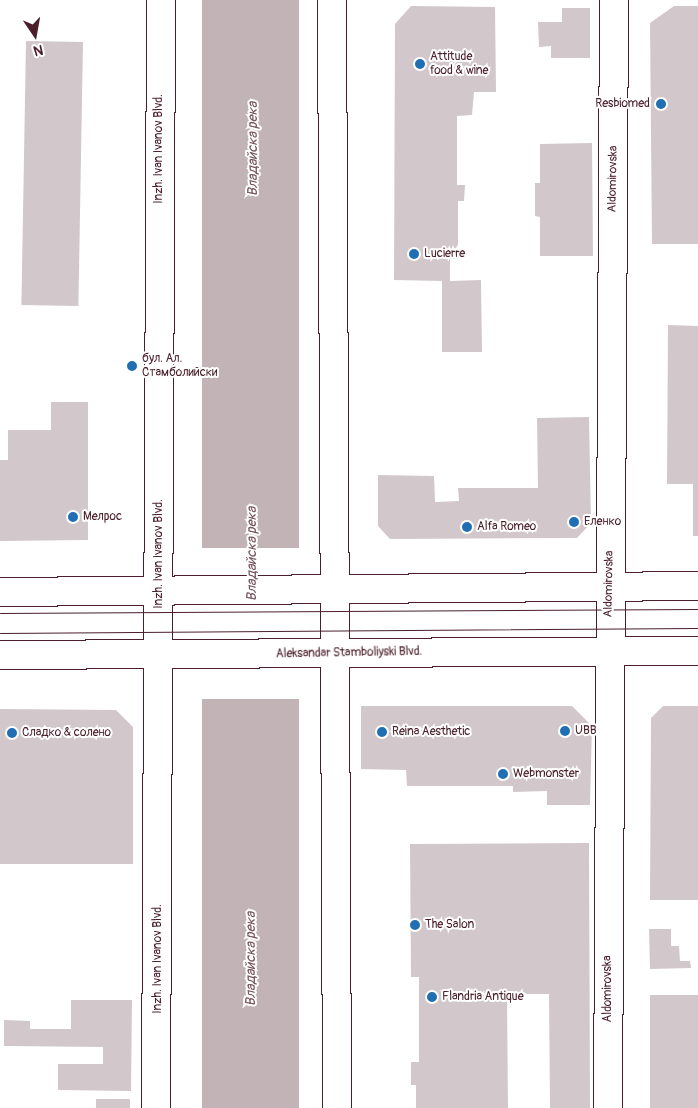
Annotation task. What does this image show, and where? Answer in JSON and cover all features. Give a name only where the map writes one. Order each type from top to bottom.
[{"type":"street","name":"Inzh. Ivan Ivanov Blvd.","points":[[156,1108],[169,655],[161,0]]},
{"type":"street","points":[[332,0],[328,654],[337,1108]]},
{"type":"street","name":"Aldomirovska","points":[[608,1108],[608,586],[614,0]]},
{"type":"street","points":[[0,592],[698,586]]},
{"type":"street","name":"Aleksandar Stamboliyski Blvd.","points":[[0,655],[698,651]]},
{"type":"water","name":"Владайска река","points":[[202,0],[299,0],[299,1108],[202,1108]]},
{"type":"pier","points":[[199,548],[304,548],[304,699],[199,699]]},
{"type":"building","points":[[411,6],[495,7],[496,92],[474,92],[472,115],[457,116],[457,185],[465,185],[464,201],[458,201],[458,259],[450,258],[450,281],[481,280],[482,352],[442,352],[442,281],[394,280],[395,24]]},
{"type":"building","points":[[674,6],[698,6],[698,244],[652,244],[650,23]]},
{"type":"building","points":[[562,8],[590,8],[590,58],[551,58],[551,46],[539,47],[538,22],[562,22]]},
{"type":"building","points":[[26,41],[83,42],[78,306],[21,305]]},
{"type":"building","points":[[592,143],[593,256],[540,256],[540,217],[535,216],[535,183],[540,183],[540,144]]},
{"type":"building","points":[[668,325],[698,326],[698,536],[693,536],[693,484],[667,484]]},
{"type":"building","points":[[51,402],[88,402],[88,540],[0,541],[0,460],[8,460],[8,430],[51,430]]},
{"type":"building","points":[[589,417],[591,523],[577,538],[390,539],[378,526],[378,475],[434,476],[435,502],[459,501],[458,488],[538,488],[537,418]]},
{"type":"building","points":[[361,706],[572,706],[592,726],[590,805],[547,805],[547,791],[513,792],[513,786],[407,786],[406,770],[361,769]]},
{"type":"building","points":[[663,706],[698,706],[698,900],[650,900],[651,718]]},
{"type":"building","points":[[0,709],[116,710],[133,727],[133,864],[0,864]]},
{"type":"building","points":[[589,843],[590,1108],[550,1108],[549,994],[507,994],[508,1108],[416,1108],[416,1085],[411,1085],[411,1062],[419,1062],[419,977],[411,977],[410,844]]},
{"type":"building","points":[[649,929],[671,929],[671,946],[679,946],[680,961],[690,961],[691,968],[650,969]]},
{"type":"building","points":[[650,995],[698,995],[698,1108],[650,1108]]},
{"type":"building","points":[[71,1000],[132,1000],[131,1091],[58,1090],[58,1064],[103,1064],[103,1047],[4,1046],[4,1020],[30,1021],[30,1029],[71,1029]]},
{"type":"building","points":[[96,1099],[130,1099],[130,1108],[96,1108]]},
{"type":"tram line","points":[[0,613],[698,609]]},
{"type":"tram line","points":[[0,633],[698,628]]},
{"type":"place","name":"Attitude food & wine","points":[[420,64]]},
{"type":"place","name":"Resbiomed","points":[[661,104]]},
{"type":"place","name":"Lucierre","points":[[414,254]]},
{"type":"place","name":"бул. Ал. Стамболийски","points":[[132,366]]},
{"type":"place","name":"Мелрос","points":[[73,517]]},
{"type":"place","name":"Еленко","points":[[574,522]]},
{"type":"place","name":"Alfa Romeo","points":[[467,527]]},
{"type":"place","name":"UBB","points":[[565,731]]},
{"type":"place","name":"Reina Aesthetic","points":[[382,732]]},
{"type":"place","name":"Сладко & солено","points":[[12,733]]},
{"type":"place","name":"Webmonster","points":[[503,774]]},
{"type":"place","name":"The Salon","points":[[415,925]]},
{"type":"place","name":"Flandria Antique","points":[[432,997]]}]
